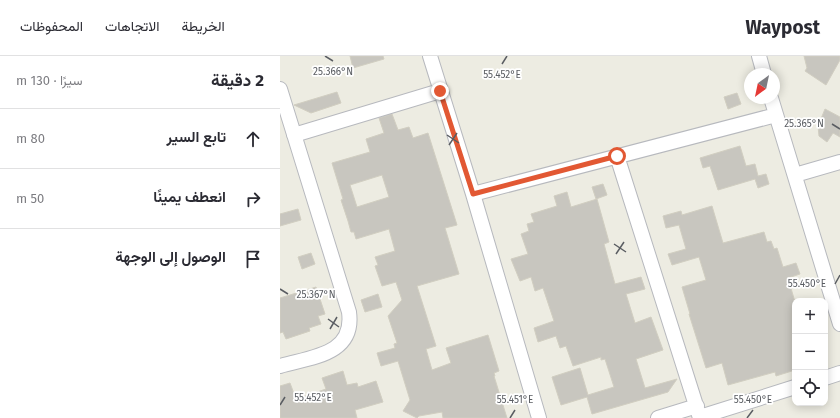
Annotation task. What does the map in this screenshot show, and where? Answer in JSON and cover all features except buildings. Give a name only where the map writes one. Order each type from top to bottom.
[{"type":"street","points":[[430,56],[473,194],[539,418]]},
{"type":"street","points":[[759,56],[762,68]]},
{"type":"street","points":[[280,89],[349,312],[350,321],[349,330],[345,339],[332,351],[280,366]]},
{"type":"street","points":[[294,135],[440,91]]},
{"type":"street","points":[[773,104],[840,324]]},
{"type":"street","points":[[473,194],[776,115]]},
{"type":"street","points":[[617,156],[699,414]]},
{"type":"street","points":[[795,175],[840,162]]},
{"type":"street","points":[[828,377],[840,373]]},
{"type":"street","points":[[658,418],[699,414],[792,388]]},
{"type":"route","points":[[440,91],[473,194],[617,156]]}]
